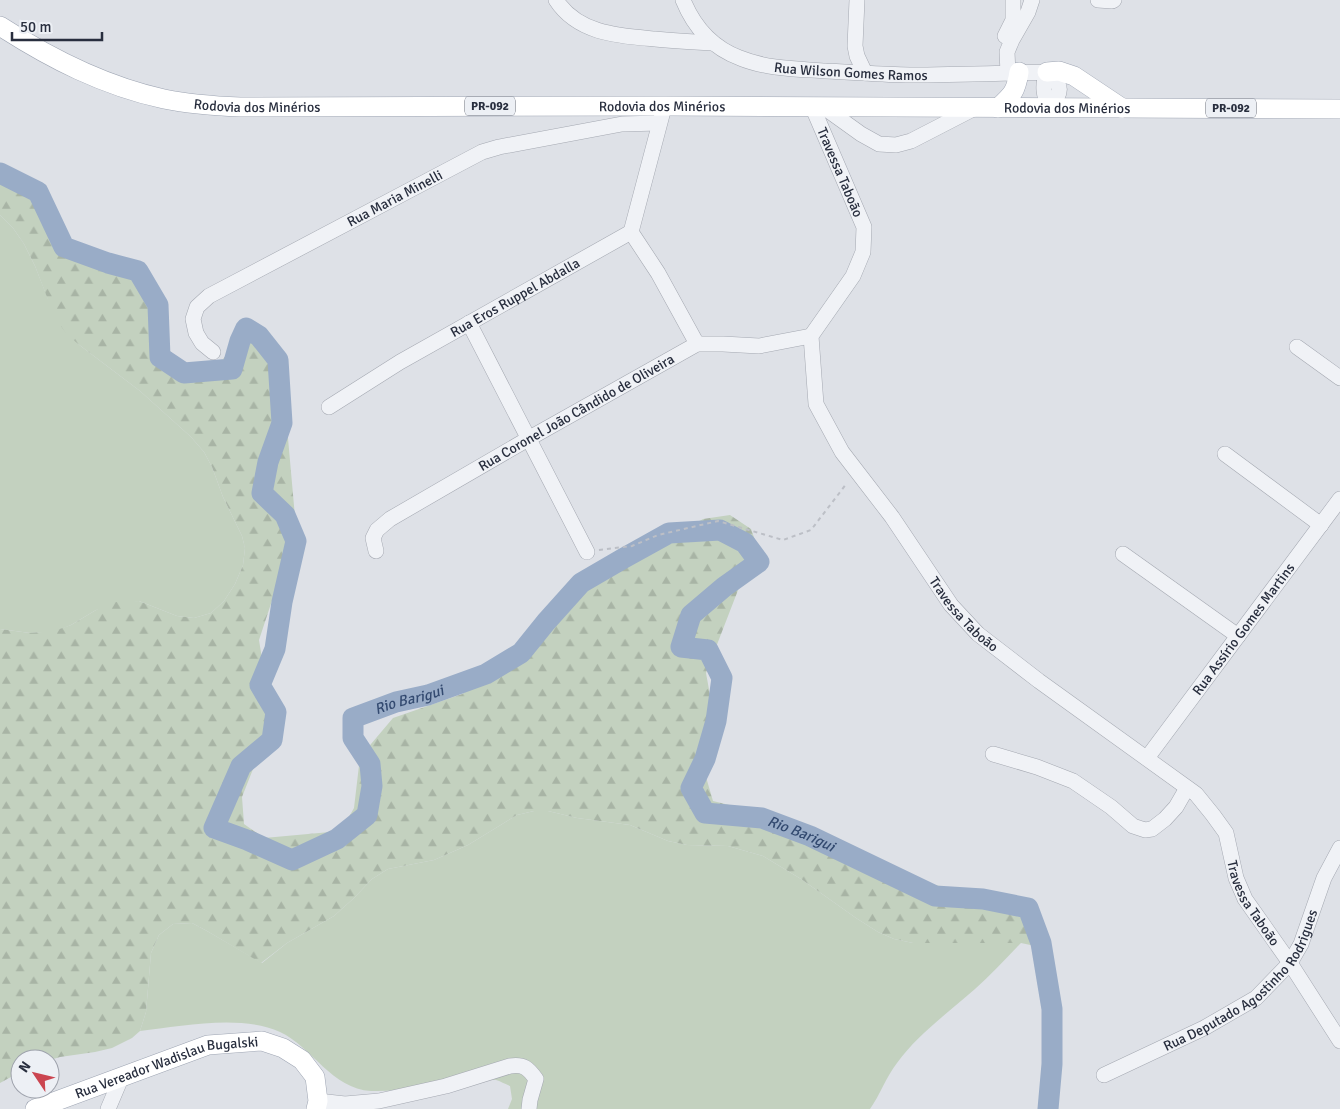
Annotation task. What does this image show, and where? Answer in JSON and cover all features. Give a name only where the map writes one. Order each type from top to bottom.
[{"type":"main road","name":"Rodovia dos Minérios","points":[[0,26],[53,58],[86,74],[121,87],[202,105],[662,114],[817,106],[1340,109]]},
{"type":"main road","points":[[1047,72],[1059,71],[1074,76],[1122,108]]},
{"type":"main road","points":[[998,108],[1011,96],[1017,86],[1008,73]]},
{"type":"main road","name":"Rua Vereador Wadislau Bugalski","points":[[34,1109],[208,1045],[262,1042],[283,1048],[302,1060],[315,1077],[317,1105]]},
{"type":"street","points":[[556,0],[567,14],[579,23],[594,30],[631,37],[713,44]]},
{"type":"street","name":"Rua Wilson Gomes Ramos","points":[[683,0],[692,18],[713,44],[740,58],[758,64],[910,75],[1047,72]]},
{"type":"street","points":[[857,0],[854,46],[865,73]]},
{"type":"street","points":[[1008,73],[999,46],[1013,20],[1013,0]]},
{"type":"street","points":[[1008,73],[1007,52],[1028,12],[1032,0]]},
{"type":"street","points":[[1098,0],[1114,0]]},
{"type":"street","points":[[1047,72],[1055,78],[1059,87],[1059,96],[1050,108]]},
{"type":"street","points":[[817,106],[879,144],[896,145],[911,141],[975,108]]},
{"type":"street","name":"Travessa Taboão","points":[[817,106],[864,227],[863,252],[853,276],[811,336],[816,404],[842,452],[892,517],[951,605],[978,634],[1039,681],[1196,794],[1226,833],[1236,878],[1245,899],[1290,963],[1340,1041]]},
{"type":"street","points":[[662,114],[631,232],[658,273],[697,344]]},
{"type":"street","name":"Rua Maria Minelli","points":[[213,352],[202,343],[196,333],[193,319],[197,307],[209,296],[482,152],[499,147],[622,124],[662,114]]},
{"type":"street","name":"Rua Eros Ruppel Abdalla","points":[[329,407],[400,362],[631,232]]},
{"type":"street","points":[[469,323],[587,552]]},
{"type":"street","name":"Rua Coronel João Cândido de Oliveira","points":[[376,550],[373,538],[377,530],[390,519],[697,344],[759,346],[811,336]]},
{"type":"street","points":[[1297,348],[1340,378]]},
{"type":"street","points":[[1225,454],[1321,525]]},
{"type":"street","name":"Rua Assírio Gomes Martins","points":[[1147,758],[1340,499]]},
{"type":"street","points":[[1123,554],[1238,636]]},
{"type":"street","points":[[993,754],[1037,767],[1073,781],[1111,807],[1133,826],[1145,830],[1152,829],[1165,819],[1176,807],[1187,788]]},
{"type":"street","name":"Rua Deputado Agostinho Rodrigues","points":[[1104,1075],[1204,1028],[1256,998],[1290,963],[1301,944],[1324,878],[1340,848]]},
{"type":"street","points":[[317,1105],[379,1101],[446,1086],[510,1066],[520,1065],[529,1070],[536,1079],[529,1109]]},
{"type":"street","points":[[108,1109],[122,1076]]},
{"type":"path","points":[[587,552],[632,546],[658,535],[718,521],[783,540],[812,530],[856,471]]},
{"type":"green space","points":[[0,164],[17,173],[73,247],[135,271],[158,289],[159,342],[189,367],[212,372],[236,344],[248,338],[267,355],[283,382],[296,528],[259,640],[272,721],[242,797],[244,824],[264,838],[341,831],[354,808],[360,757],[393,718],[462,694],[529,650],[615,559],[666,541],[703,519],[730,515],[751,529],[760,554],[740,585],[706,673],[718,739],[706,777],[713,801],[802,823],[923,882],[1015,904],[1045,931],[1049,949],[1021,943],[913,943],[894,939],[878,932],[801,879],[763,856],[728,846],[687,845],[668,841],[630,825],[577,818],[548,811],[534,811],[517,815],[468,845],[434,860],[388,869],[372,879],[334,916],[287,943],[261,963],[192,923],[173,924],[159,935],[151,953],[146,1012],[140,1031],[132,1038],[112,1048],[60,1057],[60,1049],[10,1049],[10,1078],[0,1083],[0,629],[30,633],[54,631],[71,625],[113,602],[139,601],[177,616],[194,618],[211,613],[224,601],[235,584],[243,565],[245,548],[242,536],[204,452],[191,437],[140,391],[66,333],[55,318],[35,266],[24,244],[13,228],[0,215]]},
{"type":"green space","points":[[0,215],[13,228],[24,244],[48,299],[78,344],[140,391],[191,437],[204,452],[212,467],[223,497],[242,536],[245,548],[243,565],[235,584],[224,601],[211,613],[194,618],[177,616],[139,601],[96,610],[71,625],[54,632],[30,633],[0,629]]},
{"type":"green space","points":[[534,811],[548,811],[577,818],[630,825],[668,841],[687,845],[728,846],[763,856],[801,879],[878,932],[894,939],[913,943],[1021,943],[981,984],[934,1024],[905,1052],[893,1068],[870,1109],[508,1109],[512,1099],[510,1086],[496,1080],[458,1082],[392,1091],[357,1089],[334,1075],[291,1039],[280,1032],[265,1027],[230,1022],[192,1024],[140,1031],[146,1012],[151,953],[159,935],[173,924],[192,923],[262,963],[287,943],[334,916],[372,879],[388,869],[434,860],[468,845],[517,815]]},
{"type":"waterway","name":"Rio Barigui","points":[[0,173],[38,192],[64,247],[108,263],[138,271],[158,305],[160,357],[184,373],[232,369],[246,328],[259,336],[278,360],[282,423],[268,462],[262,493],[285,515],[296,541],[282,602],[275,649],[260,685],[276,712],[272,740],[241,766],[214,828],[292,860],[337,839],[367,815],[372,786],[370,764],[353,738],[353,718],[396,702],[428,695],[486,674],[521,653],[581,583],[669,533],[720,530],[745,543],[759,562],[724,587],[691,615],[681,647],[708,650],[722,678],[716,721],[705,759],[691,788],[705,813],[762,818],[810,836],[935,896],[983,899],[1028,908],[1041,943],[1052,1009],[1052,1064],[1048,1109]]}]
